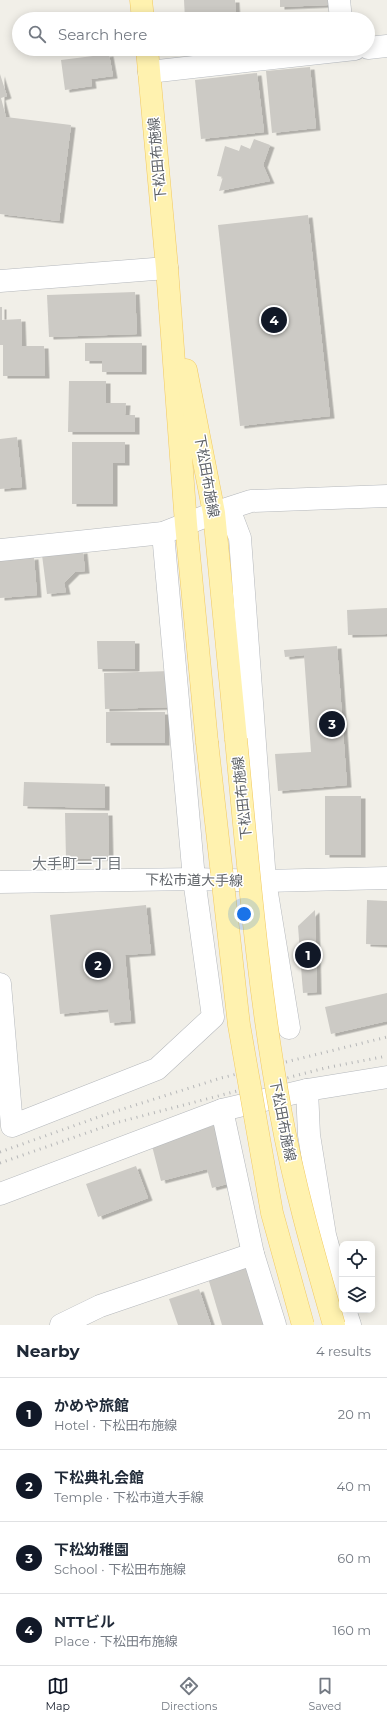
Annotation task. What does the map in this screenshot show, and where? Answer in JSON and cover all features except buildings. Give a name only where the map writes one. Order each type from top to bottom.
[{"type":"main road","points":[[141,0],[142,12]]},
{"type":"main road","name":"下松田布施線","points":[[148,56],[167,268],[186,524],[207,742],[239,1025],[272,1213],[303,1325]]},
{"type":"main road","name":"下松田布施線","points":[[167,268],[221,511],[236,739],[254,927],[266,1022],[281,1114],[300,1205],[334,1325]]},
{"type":"street","points":[[340,0],[341,12]]},
{"type":"street","points":[[375,47],[387,46]]},
{"type":"street","points":[[149,72],[287,56]]},
{"type":"street","points":[[0,282],[167,268]]},
{"type":"street","points":[[0,550],[163,533],[251,501],[387,496]]},
{"type":"street","points":[[221,511],[240,538],[265,881],[289,1028]]},
{"type":"street","points":[[0,984],[12,1126],[156,1069],[214,1017],[194,878],[163,533]]},
{"type":"street","name":"下松市道大手線","points":[[0,882],[194,878],[265,881],[387,878]]},
{"type":"street","points":[[0,1194],[222,1110],[307,1090],[387,1077]]},
{"type":"street","points":[[307,1090],[309,1135],[325,1236],[339,1287]]},
{"type":"street","points":[[222,1110],[253,1254],[275,1325]]},
{"type":"street","points":[[61,1325],[100,1306],[253,1254]]},
{"type":"street","points":[[346,1313],[350,1325]]},
{"type":"railway","points":[[0,1152],[107,1114],[221,1078],[387,1037]]},
{"type":"railway","points":[[0,1163],[115,1123],[325,1068],[387,1056]]},
{"type":"place","name":"NTTビル","points":[[274,320]]},
{"type":"place","name":"下松幼稚園","points":[[332,724]]},
{"type":"place","name":"かめや旅館","points":[[308,955]]},
{"type":"place","name":"下松典礼会館","points":[[98,965]]},
{"type":"district","name":"大手町一丁目","points":[[77,863]]}]
